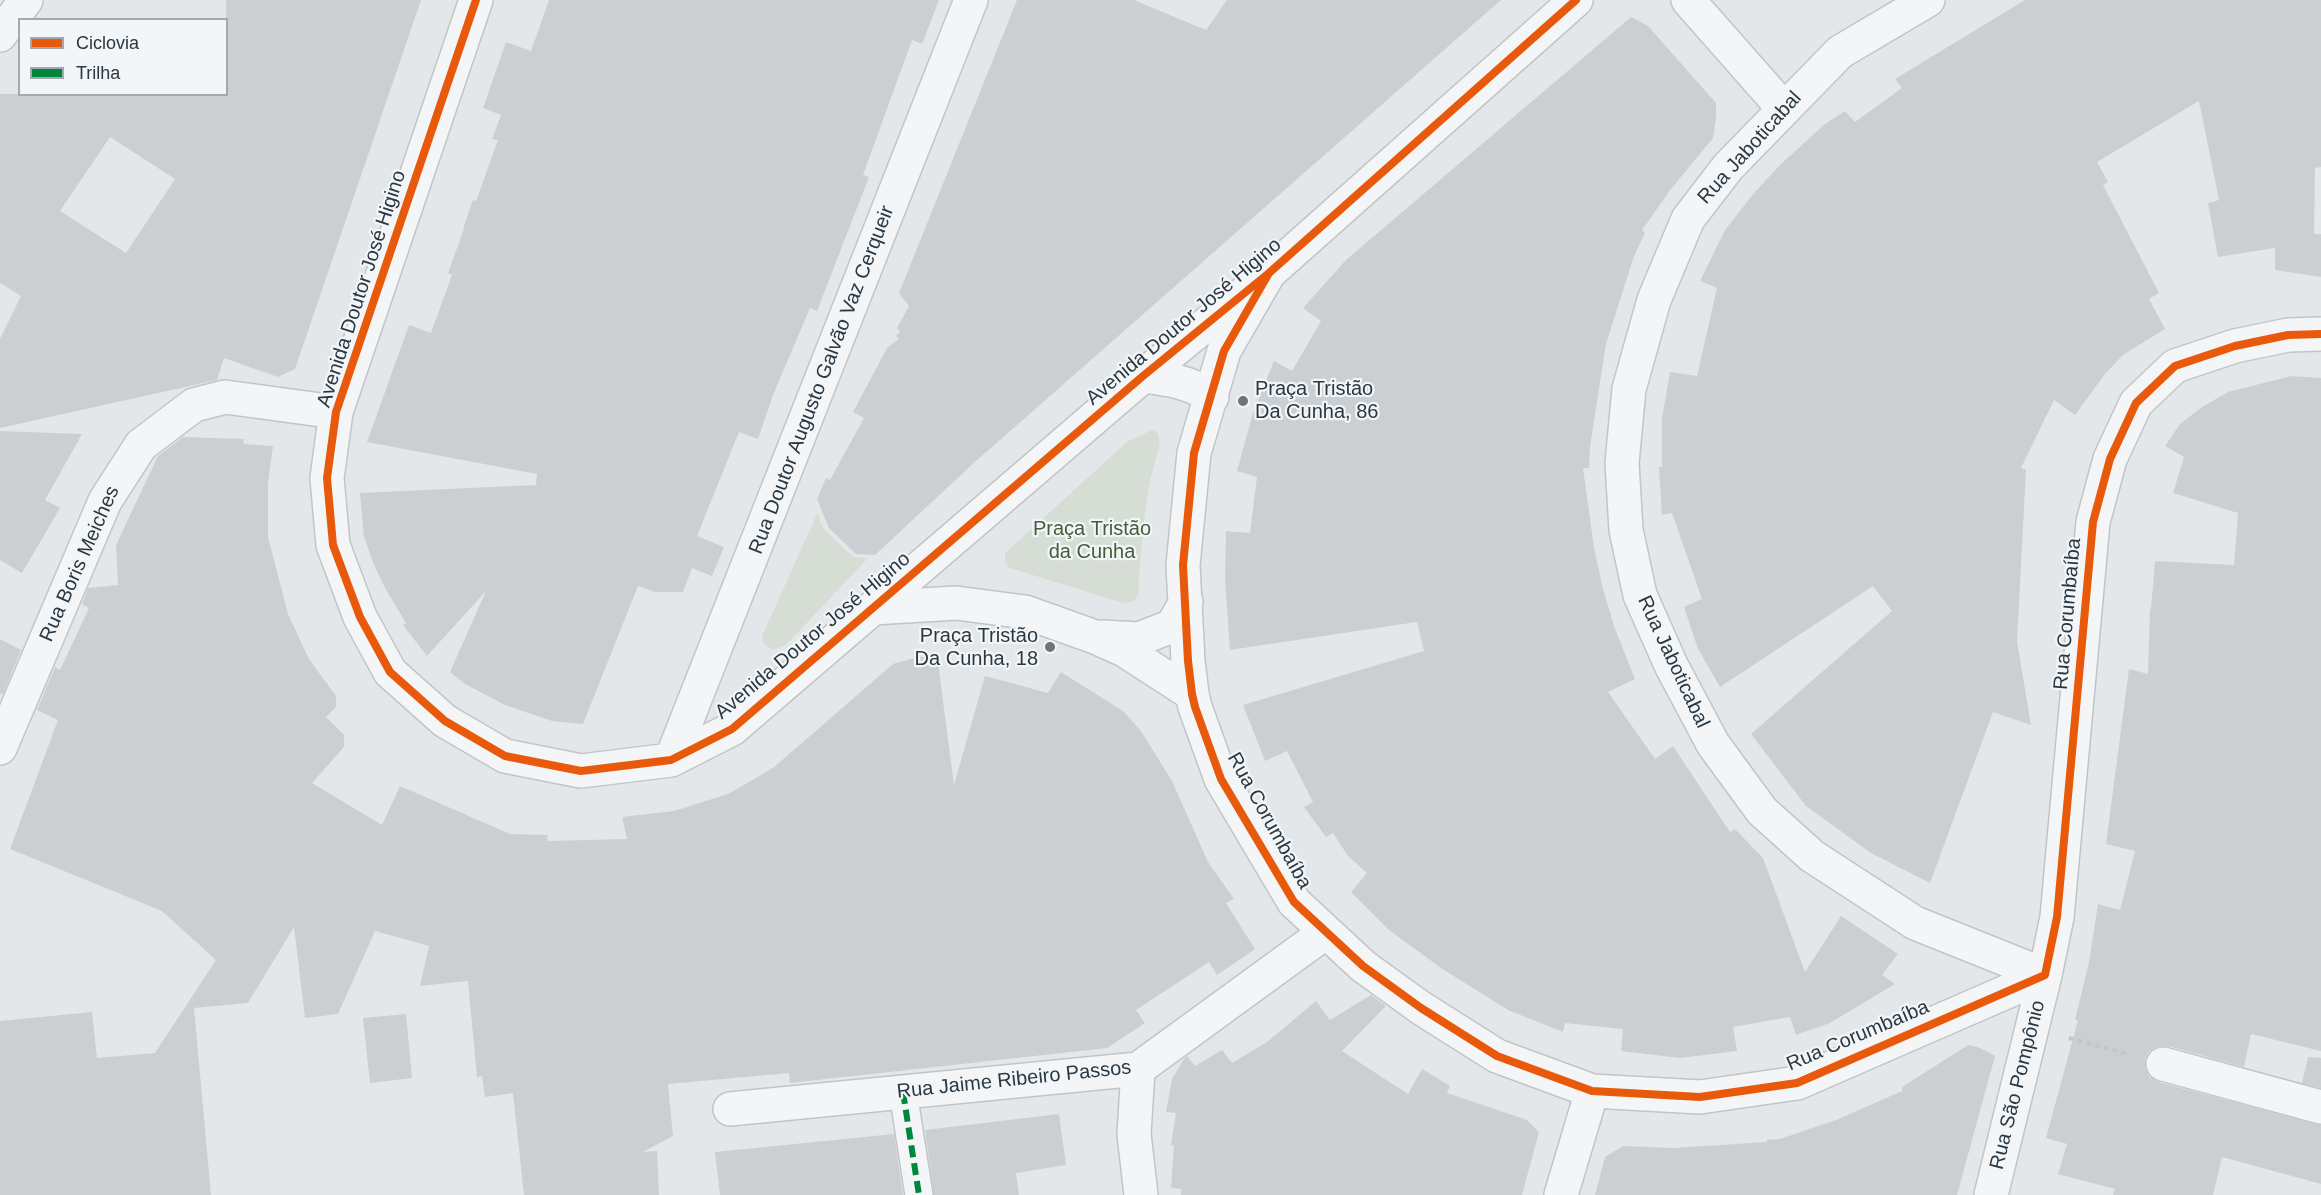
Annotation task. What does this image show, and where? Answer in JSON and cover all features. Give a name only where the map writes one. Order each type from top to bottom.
[{"type":"street","points":[[0,34],[26,0]]},
{"type":"street","name":"Avenida Doutor José Higino","points":[[476,0],[336,412],[327,478],[333,545],[360,617],[390,672],[445,721],[505,756],[581,771],[671,760],[732,729],[1143,376],[1269,273],[1576,0]]},
{"type":"street","name":"Rua Doutor Augusto Galvão Vaz Cerqueir","points":[[671,760],[971,0]]},
{"type":"street","points":[[1688,0],[1784,109]]},
{"type":"street","name":"Rua Jaboticabal","points":[[1928,0],[1840,52],[1728,167],[1688,219],[1654,300],[1629,389],[1622,463],[1626,530],[1640,595],[1671,665],[1713,744],[1762,812],[1812,856],[1915,923],[2044,975]]},
{"type":"street","name":"Rua Corumbaíba","points":[[1269,273],[1224,351],[1194,453],[1183,565],[1192,694],[1221,778],[1294,902],[1373,973],[1420,1008],[1497,1056],[1592,1091],[1700,1097],[1797,1083],[2044,975],[2057,917],[2093,522],[2110,459],[2136,403],[2175,366],[2235,346],[2288,335],[2321,334]]},
{"type":"street","points":[[1143,376],[1179,380],[1212,397]]},
{"type":"street","name":"Rua Boris Meiches","points":[[0,748],[105,501],[141,445],[194,405],[225,397],[336,412]]},
{"type":"street","points":[[1095,637],[1139,639],[1172,626],[1186,602]]},
{"type":"street","points":[[873,608],[968,604],[1025,612],[1124,650],[1192,694]]},
{"type":"street","name":"Rua Jaime Ribeiro Passos","points":[[730,1109],[1138,1069],[1326,932]]},
{"type":"street","name":"Rua São Pompônio","points":[[1991,1195],[2033,1029],[2044,975]]},
{"type":"street","points":[[2163,1064],[2321,1107]]},
{"type":"street","points":[[1138,1069],[1134,1134],[1141,1195]]},
{"type":"street","points":[[1561,1195],[1592,1091]]},
{"type":"street","points":[[903,1092],[919,1195]]},
{"type":"path","points":[[2033,1029],[2163,1064]]},
{"type":"green space","name":"Praça Tristão da Cunha","points":[[1154,429],[1159,438],[1159,450],[1146,503],[1138,595],[1134,601],[1123,603],[1010,568],[1005,563],[1005,553],[1128,441]]},
{"type":"green space","points":[[817,514],[823,528],[853,557],[868,558],[786,645],[772,650],[763,643],[763,634]]},
{"type":"building","points":[[226,0],[421,0],[295,369],[278,377],[224,358],[217,380],[0,428],[0,339],[21,296],[0,283],[0,94],[18,94],[18,96],[228,96]],"holes":[[[110,137],[175,179],[126,253],[60,211]]]},
{"type":"building","points":[[549,0],[939,0],[922,44],[912,40],[863,175],[869,177],[817,311],[810,308],[773,395],[758,439],[739,432],[697,536],[724,547],[712,576],[692,568],[683,592],[655,592],[638,586],[583,724],[552,721],[505,705],[465,684],[450,672],[486,591],[427,656],[403,625],[406,623],[374,565],[364,537],[360,493],[536,485],[537,474],[367,442],[409,325],[431,333],[452,275],[448,273],[473,200],[476,201],[498,140],[492,139],[501,115],[483,108],[506,42],[531,51]]},
{"type":"building","points":[[1017,0],[1134,0],[1206,30],[1227,0],[1501,0],[976,461],[875,555],[856,554],[829,528],[817,499],[826,478],[830,480],[864,418],[853,412],[887,348],[899,339],[896,336],[900,332],[897,328],[909,306],[899,293]]},
{"type":"building","points":[[2025,0],[2321,0],[2321,167],[2315,168],[2314,234],[2321,234],[2321,277],[2275,270],[2275,248],[2218,257],[2208,203],[2219,200],[2199,101],[2097,162],[2108,182],[2103,185],[2159,293],[2149,299],[2165,329],[2123,355],[2105,374],[2075,415],[2054,400],[2021,468],[2026,470],[2017,641],[2031,725],[1993,712],[1930,883],[1871,853],[1806,806],[1751,734],[1892,611],[1873,586],[1720,687],[1698,649],[1684,607],[1702,599],[1672,513],[1662,515],[1659,467],[1662,467],[1662,418],[1670,372],[1697,376],[1717,288],[1700,281],[1725,230],[1754,193],[1781,164],[1825,124],[1845,111],[1855,122],[1902,88],[1895,79]]},
{"type":"building","points":[[1631,17],[1648,26],[1716,103],[1716,117],[1713,138],[1671,189],[1642,230],[1645,233],[1634,256],[1606,344],[1590,447],[1589,468],[1583,468],[1594,548],[1603,589],[1615,629],[1635,679],[1608,692],[1655,759],[1673,746],[1730,832],[1735,829],[1763,858],[1805,972],[1841,916],[1898,954],[1882,975],[1895,984],[1830,1023],[1796,1035],[1790,1017],[1733,1027],[1737,1051],[1680,1058],[1621,1051],[1623,1029],[1565,1023],[1563,1032],[1508,1010],[1441,968],[1389,930],[1351,892],[1367,873],[1348,856],[1333,833],[1326,837],[1304,807],[1313,802],[1287,751],[1265,761],[1243,705],[1424,651],[1417,622],[1230,650],[1225,580],[1226,531],[1250,533],[1257,477],[1237,471],[1253,413],[1274,361],[1292,371],[1321,321],[1303,308],[1346,260]]},
{"type":"building","points":[[2291,376],[2321,378],[2321,1051],[2251,1034],[2244,1067],[2168,1046],[2159,1046],[2149,1051],[2145,1059],[2145,1068],[2149,1077],[2158,1082],[2321,1125],[2321,1184],[2222,1157],[2213,1195],[2113,1195],[2115,1189],[2058,1174],[2067,1144],[2046,1138],[2078,1020],[2075,1020],[2089,962],[2098,904],[2120,910],[2135,851],[2106,844],[2129,669],[2148,674],[2150,609],[2155,561],[2234,565],[2238,513],[2173,493],[2184,457],[2165,446],[2180,424],[2202,407],[2228,392]]},
{"type":"building","points":[[0,431],[82,434],[45,500],[60,508],[22,573],[0,560]]},
{"type":"building","points":[[183,437],[244,439],[243,444],[273,446],[268,484],[268,537],[288,614],[309,659],[336,696],[336,707],[326,717],[344,735],[344,747],[312,783],[382,825],[400,786],[510,834],[548,835],[547,841],[627,839],[622,817],[674,811],[728,794],[773,768],[893,664],[937,655],[954,785],[985,676],[1048,693],[1061,672],[1123,711],[1141,731],[1172,781],[1208,862],[1234,899],[1226,903],[1255,949],[1217,975],[1209,962],[1136,1010],[1145,1023],[1107,1048],[790,1083],[789,1073],[668,1084],[673,1136],[643,1152],[657,1151],[659,1195],[524,1195],[513,1093],[485,1097],[482,1076],[477,1077],[468,981],[420,986],[429,946],[375,931],[338,1014],[305,1018],[294,927],[248,1003],[194,1008],[211,1195],[0,1195],[0,1021],[92,1012],[97,1058],[155,1053],[216,960],[162,911],[10,849],[58,720],[37,710],[55,667],[60,670],[89,608],[82,604],[88,588],[118,585],[116,545],[158,456]]},
{"type":"building","points":[[0,639],[21,650],[3,694],[0,693]]},
{"type":"building","points":[[1371,995],[1386,1006],[1342,1051],[1408,1094],[1422,1069],[1450,1086],[1447,1093],[1527,1120],[1539,1132],[1522,1195],[1181,1195],[1181,1189],[1171,1188],[1174,1146],[1171,1145],[1176,1113],[1166,1112],[1172,1079],[1187,1056],[1195,1066],[1222,1050],[1232,1063],[1267,1042],[1316,1001],[1330,1020]]},
{"type":"building","points":[[406,1014],[412,1078],[370,1083],[363,1018]]},
{"type":"building","points":[[1968,1045],[1978,1047],[1995,1056],[1957,1195],[1595,1195],[1605,1157],[1623,1146],[1674,1148],[1767,1142],[1767,1140],[1780,1139],[1836,1120],[1902,1091],[1902,1087]]},
{"type":"building","points":[[2308,1057],[2321,1058],[2321,1088],[2302,1083]]},
{"type":"building","points":[[1059,1114],[1066,1165],[1016,1173],[1019,1195],[934,1195],[925,1130]]},
{"type":"building","points":[[894,1134],[903,1195],[720,1195],[715,1152]]},
{"type":"marked path","points":[[903,1092],[919,1195]]},
{"type":"cycle path","points":[[476,0],[336,412],[327,478],[333,545],[360,617],[390,672],[445,721],[505,756],[581,771],[671,760],[732,729],[1143,376],[1269,273],[1576,0]]},
{"type":"cycle path","points":[[1269,273],[1224,351],[1194,453],[1183,565],[1192,694],[1221,779],[1294,902],[1363,966],[1421,1008],[1497,1056],[1592,1091],[1700,1097],[1797,1083],[2045,975],[2057,917],[2093,522],[2110,459],[2136,403],[2175,366],[2235,346],[2288,335],[2321,334]]},
{"type":"place","name":"Praça Tristão Da Cunha, 86","points":[[1243,401]]},
{"type":"place","name":"Praça Tristão Da Cunha, 18","points":[[1050,647]]}]
